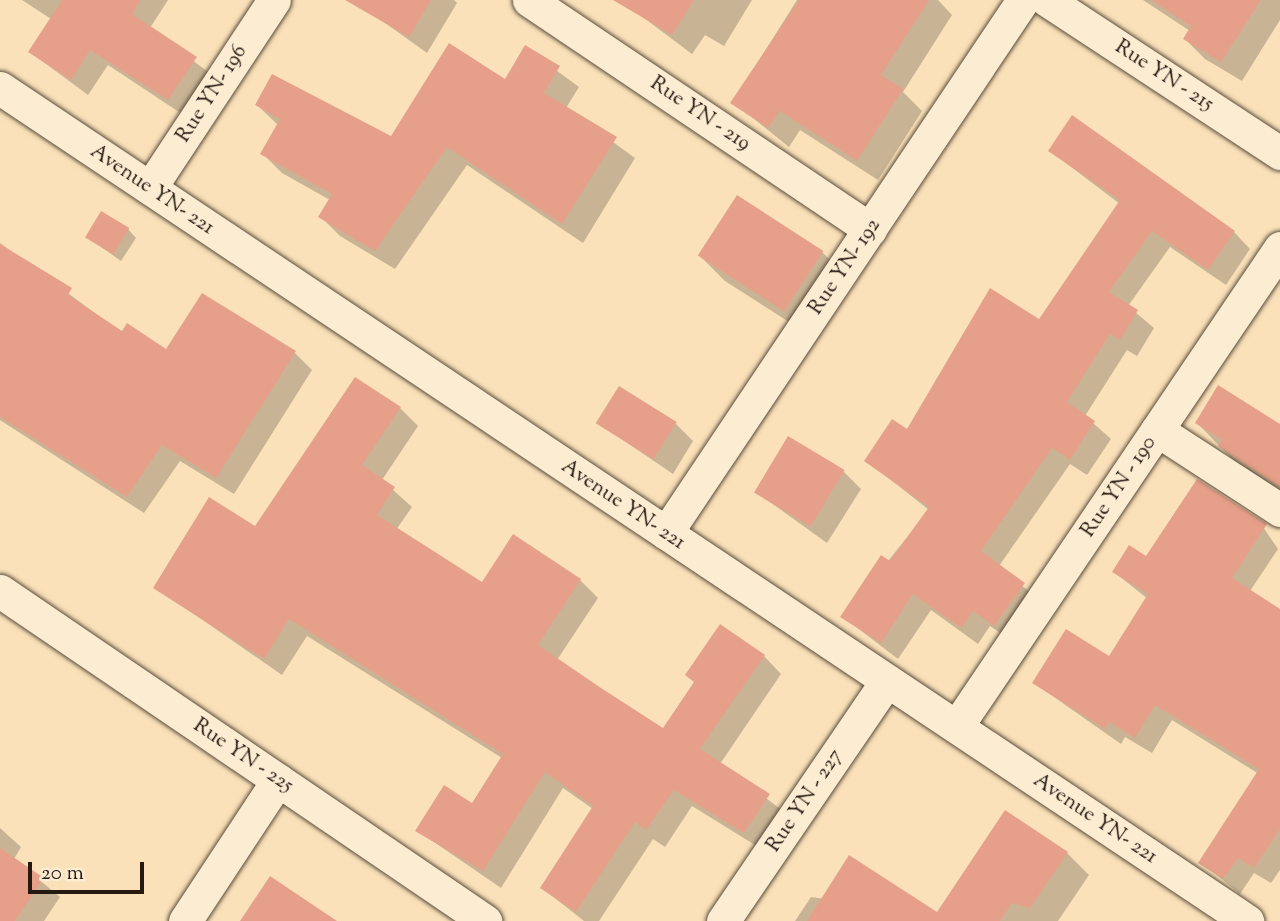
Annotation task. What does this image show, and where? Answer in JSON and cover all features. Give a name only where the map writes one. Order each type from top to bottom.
[{"type":"street","name":"Rue YN- 196","points":[[150,188],[274,0]]},
{"type":"street","name":"Rue YN - 219","points":[[529,0],[870,229]]},
{"type":"street","name":"Rue YN- 192","points":[[666,533],[1023,0]]},
{"type":"street","name":"Rue YN - 215","points":[[1047,0],[1280,153]]},
{"type":"street","name":"Avenue YN- 221","points":[[0,88],[1247,921]]},
{"type":"street","name":"Rue YN - 190","points":[[957,726],[1280,248]]},
{"type":"street","points":[[1157,430],[1280,510]]},
{"type":"street","name":"Rue YN - 225","points":[[0,591],[485,921]]},
{"type":"street","name":"Rue YN - 227","points":[[723,921],[887,681]]},
{"type":"street","points":[[185,921],[278,780]]},
{"type":"building","points":[[62,0],[140,0],[132,14],[197,57],[168,100],[90,50],[71,80],[28,52]]},
{"type":"building","points":[[345,0],[431,0],[409,37]]},
{"type":"building","points":[[613,0],[694,0],[672,35]]},
{"type":"building","points":[[799,0],[929,0],[881,75],[903,89],[857,161],[780,111],[768,128],[730,103]]},
{"type":"building","points":[[1151,0],[1261,0],[1221,62],[1183,39],[1191,26]]},
{"type":"building","points":[[449,43],[505,79],[525,45],[560,66],[544,93],[617,137],[562,224],[447,147],[375,251],[318,217],[332,194],[260,154],[280,119],[255,105],[272,74],[391,136]]},
{"type":"building","points":[[1072,115],[1235,231],[1208,270],[1152,231],[1109,292],[1138,310],[1120,340],[1110,334],[1067,402],[1095,421],[1070,460],[1052,448],[981,551],[1025,583],[994,626],[973,611],[961,628],[913,594],[881,643],[840,617],[881,555],[890,561],[929,507],[864,461],[892,419],[907,429],[990,288],[1039,319],[1120,200],[1048,151]]},
{"type":"building","points":[[737,195],[823,251],[784,311],[698,255]]},
{"type":"building","points":[[101,211],[129,228],[113,255],[85,238]]},
{"type":"building","points":[[0,244],[72,288],[68,295],[122,331],[127,323],[166,349],[202,293],[296,351],[216,478],[162,445],[127,497],[0,417]]},
{"type":"building","points":[[355,377],[401,407],[362,465],[395,487],[377,515],[482,582],[513,534],[581,579],[538,645],[601,688],[663,728],[694,682],[685,675],[720,624],[765,655],[700,749],[770,794],[744,833],[674,790],[646,830],[635,822],[576,912],[540,888],[593,806],[545,772],[483,871],[415,831],[444,785],[472,803],[503,754],[289,619],[264,659],[153,588],[209,497],[255,526]]},
{"type":"building","points":[[1218,385],[1280,424],[1280,487],[1218,446],[1222,440],[1195,423]]},
{"type":"building","points":[[619,386],[677,422],[653,459],[596,423]]},
{"type":"building","points":[[788,436],[845,470],[811,527],[754,493]]},
{"type":"building","points":[[1197,479],[1267,524],[1232,578],[1280,609],[1280,829],[1254,868],[1238,858],[1223,879],[1198,863],[1259,769],[1155,705],[1135,738],[1109,722],[1105,729],[1032,683],[1066,629],[1109,656],[1148,594],[1112,572],[1129,545],[1146,556]]},
{"type":"building","points":[[1005,810],[1068,852],[1030,908],[1012,903],[1000,921],[807,921],[849,855],[937,912]]},
{"type":"building","points":[[0,848],[44,878],[15,921],[0,921]]},
{"type":"building","points":[[270,876],[337,921],[240,921]]}]
